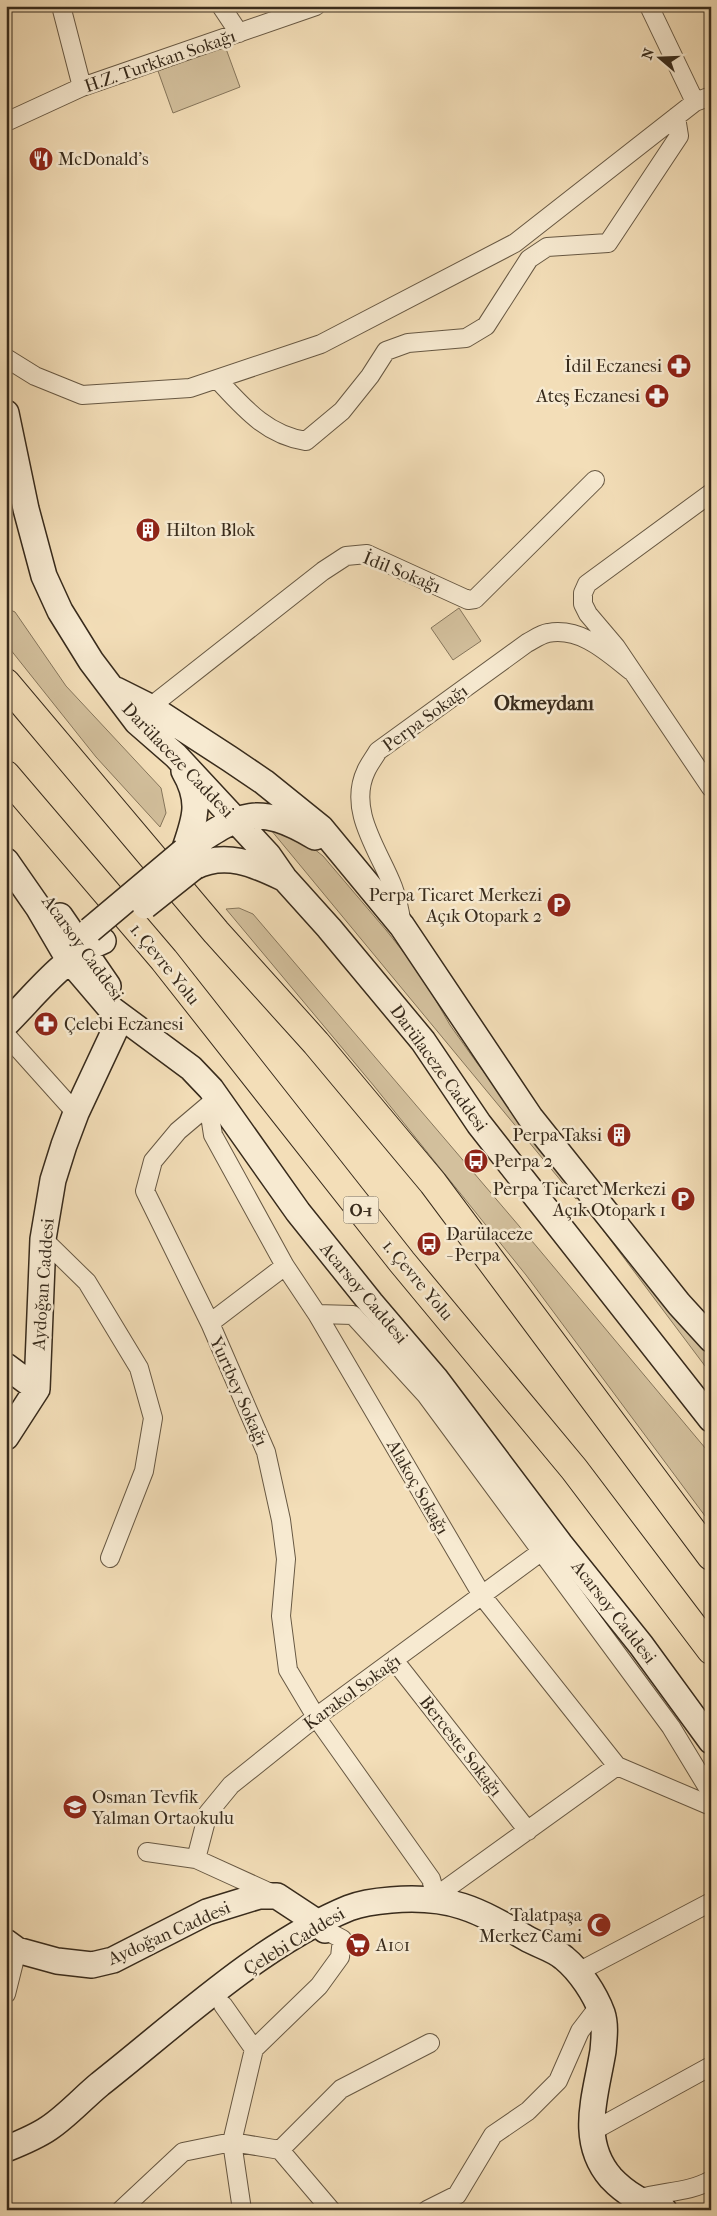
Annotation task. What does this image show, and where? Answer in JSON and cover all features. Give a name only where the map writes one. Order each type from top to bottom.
[{"type":"highway","points":[[6,683],[216,932],[316,1042],[433,1183],[711,1556]]},
{"type":"highway","name":"1. Çevre Yolu","points":[[6,775],[164,960],[402,1262],[574,1469],[711,1650]]},
{"type":"main road","name":"Darülaceze Caddesi","points":[[6,413],[26,509],[44,576],[77,641],[111,688],[144,715],[264,782],[321,828],[402,926],[530,1117],[706,1332]]},
{"type":"main road","name":"Darülaceze Caddesi","points":[[144,715],[176,756],[268,855],[284,878],[329,928],[424,1041],[479,1124],[711,1419]]},
{"type":"main road","points":[[176,756],[191,782],[196,805],[189,859]]},
{"type":"main road","points":[[6,1024],[87,945],[189,859],[217,829],[236,820],[257,814],[270,816],[298,828],[340,853]]},
{"type":"main road","name":"Acarsoy Caddesi","points":[[6,844],[12,871],[54,932],[87,945],[114,994],[126,1006],[201,1059],[298,1212],[370,1303],[435,1378],[560,1544],[640,1645],[711,1741]]},
{"type":"main road","points":[[189,859],[234,860],[260,866],[284,878]]},
{"type":"main road","name":"Acarsoy Caddesi","points":[[87,945],[120,1017],[191,1068],[222,1094],[357,1269],[454,1380],[711,1720]]},
{"type":"main road","name":"Aydoğan Caddesi","points":[[37,1388],[43,1239],[53,1180],[76,1113],[120,1017]]},
{"type":"main road","points":[[6,1366],[37,1388],[6,1437]]},
{"type":"main road","points":[[685,1387],[711,1407]]},
{"type":"main road","name":"Aydoğan Caddesi","points":[[12,1946],[57,1961],[92,1965],[113,1960],[207,1912],[259,1896],[276,1896]]},
{"type":"main road","points":[[276,1896],[321,1927]]},
{"type":"main road","name":"Çelebi Caddesi","points":[[6,2149],[26,2142],[51,2127],[81,2099],[251,1964],[321,1927],[394,1910],[421,1908],[450,1902],[482,1912],[564,1957],[597,2012],[605,2036],[587,2134],[603,2169],[634,2205],[664,2210]]},
{"type":"main road","name":"Çelebi Caddesi","points":[[6,2165],[56,2141],[223,2004],[321,1927]]},
{"type":"street","points":[[60,6],[82,88]]},
{"type":"street","points":[[221,6],[239,33]]},
{"type":"street","name":"H.Z. Turkkan Sokağı","points":[[6,122],[82,88],[316,6]]},
{"type":"street","points":[[6,358],[35,376],[82,396],[190,388],[320,344],[515,244],[676,117],[703,99],[649,6]]},
{"type":"street","points":[[217,379],[250,415],[287,438],[306,441],[342,411],[370,376],[386,350],[408,343],[466,338],[486,326],[530,258],[547,247],[608,243],[679,136],[676,117]]},
{"type":"street","name":"İdil Sokağı","points":[[144,715],[323,571],[346,556],[367,554],[468,600],[476,599],[595,480]]},
{"type":"street","points":[[711,493],[587,584],[583,593],[583,604],[588,614],[616,647],[711,788]]},
{"type":"street","name":"Perpa Sokağı","points":[[402,926],[393,886],[365,825],[361,809],[365,772],[378,752],[527,643],[546,633],[576,634],[593,642],[631,671]]},
{"type":"street","points":[[6,1035],[76,1113]]},
{"type":"street","name":"Alakoç Sokağı","points":[[222,1094],[211,1122],[213,1135],[285,1266],[317,1314],[483,1597],[617,1766],[711,1806]]},
{"type":"street","name":"Yurtbey Sokağı","points":[[222,1094],[178,1131],[153,1161],[145,1191],[210,1323],[266,1452],[281,1520],[286,1559],[281,1616],[288,1670],[316,1717],[431,1879],[434,1890],[431,1905]]},
{"type":"street","points":[[43,1239],[87,1282],[139,1368],[153,1418],[144,1471],[110,1558]]},
{"type":"street","points":[[210,1323],[285,1266]]},
{"type":"street","points":[[317,1314],[353,1315],[426,1395],[671,1727],[711,1794]]},
{"type":"street","name":"Karakol Sokağı","points":[[196,1859],[208,1813],[231,1785],[316,1717],[483,1597],[542,1551]]},
{"type":"street","name":"Berceste Sokağı","points":[[394,1660],[528,1831]]},
{"type":"street","points":[[431,1905],[617,1766]]},
{"type":"street","points":[[147,1852],[196,1859],[276,1896]]},
{"type":"street","points":[[574,1975],[711,1902]]},
{"type":"street","points":[[242,2210],[232,2142],[254,2049],[319,1986],[340,1957],[342,1939],[321,1927]]},
{"type":"street","points":[[6,1994],[12,1946]]},
{"type":"street","points":[[223,2004],[254,2049]]},
{"type":"street","points":[[427,2210],[457,2195],[493,2136],[528,2111],[558,2081],[580,2031],[597,2012]]},
{"type":"street","points":[[280,2150],[342,2089],[430,2043]]},
{"type":"street","points":[[587,2134],[711,2066]]},
{"type":"street","points":[[121,2210],[183,2152],[232,2142],[280,2150],[331,2210]]},
{"type":"street","points":[[634,2205],[658,2192],[686,2190],[711,2180]]},
{"type":"shaded area","points":[[225,46],[240,87],[173,113],[158,71]]},
{"type":"shaded area","points":[[6,608],[15,612],[66,686],[161,788],[166,813],[160,827],[96,757],[6,644]]},
{"type":"shaded area","points":[[459,608],[481,641],[453,660],[431,628]]},
{"type":"shaded area","points":[[266,824],[299,837],[323,856],[386,930],[420,973],[450,1025],[477,1063],[581,1195],[576,1199]]},
{"type":"shaded area","points":[[239,908],[253,914],[537,1247],[711,1455],[711,1524],[526,1275],[374,1086],[226,909]]},
{"type":"shaded area","points":[[591,1214],[681,1326],[711,1358],[711,1374]]},
{"type":"place","name":"McDonald's","points":[[41,159]]},
{"type":"place","name":"İdil Eczanesi","points":[[679,366]]},
{"type":"place","name":"Ateş Eczanesi","points":[[657,396]]},
{"type":"place","name":"Hilton Blok","points":[[148,530]]},
{"type":"place","name":"Perpa Ticaret Merkezi Açık Otopark 2","points":[[559,905]]},
{"type":"place","name":"Çelebi Eczanesi","points":[[46,1024]]},
{"type":"place","name":"Perpa Taksi","points":[[619,1135]]},
{"type":"place","name":"Perpa 2","points":[[476,1161]]},
{"type":"place","name":"Perpa Ticaret Merkezi Açık Otopark 1","points":[[683,1199]]},
{"type":"place","name":"Darülaceze - Perpa","points":[[429,1244]]},
{"type":"place","name":"Osman Tevfik Yalman Ortaokulu","points":[[75,1807]]},
{"type":"place","name":"Talatpaşa Merkez Cami","points":[[599,1925]]},
{"type":"place","name":"A101","points":[[358,1945]]},
{"type":"district","name":"Okmeydanı","points":[[544,703]]}]
